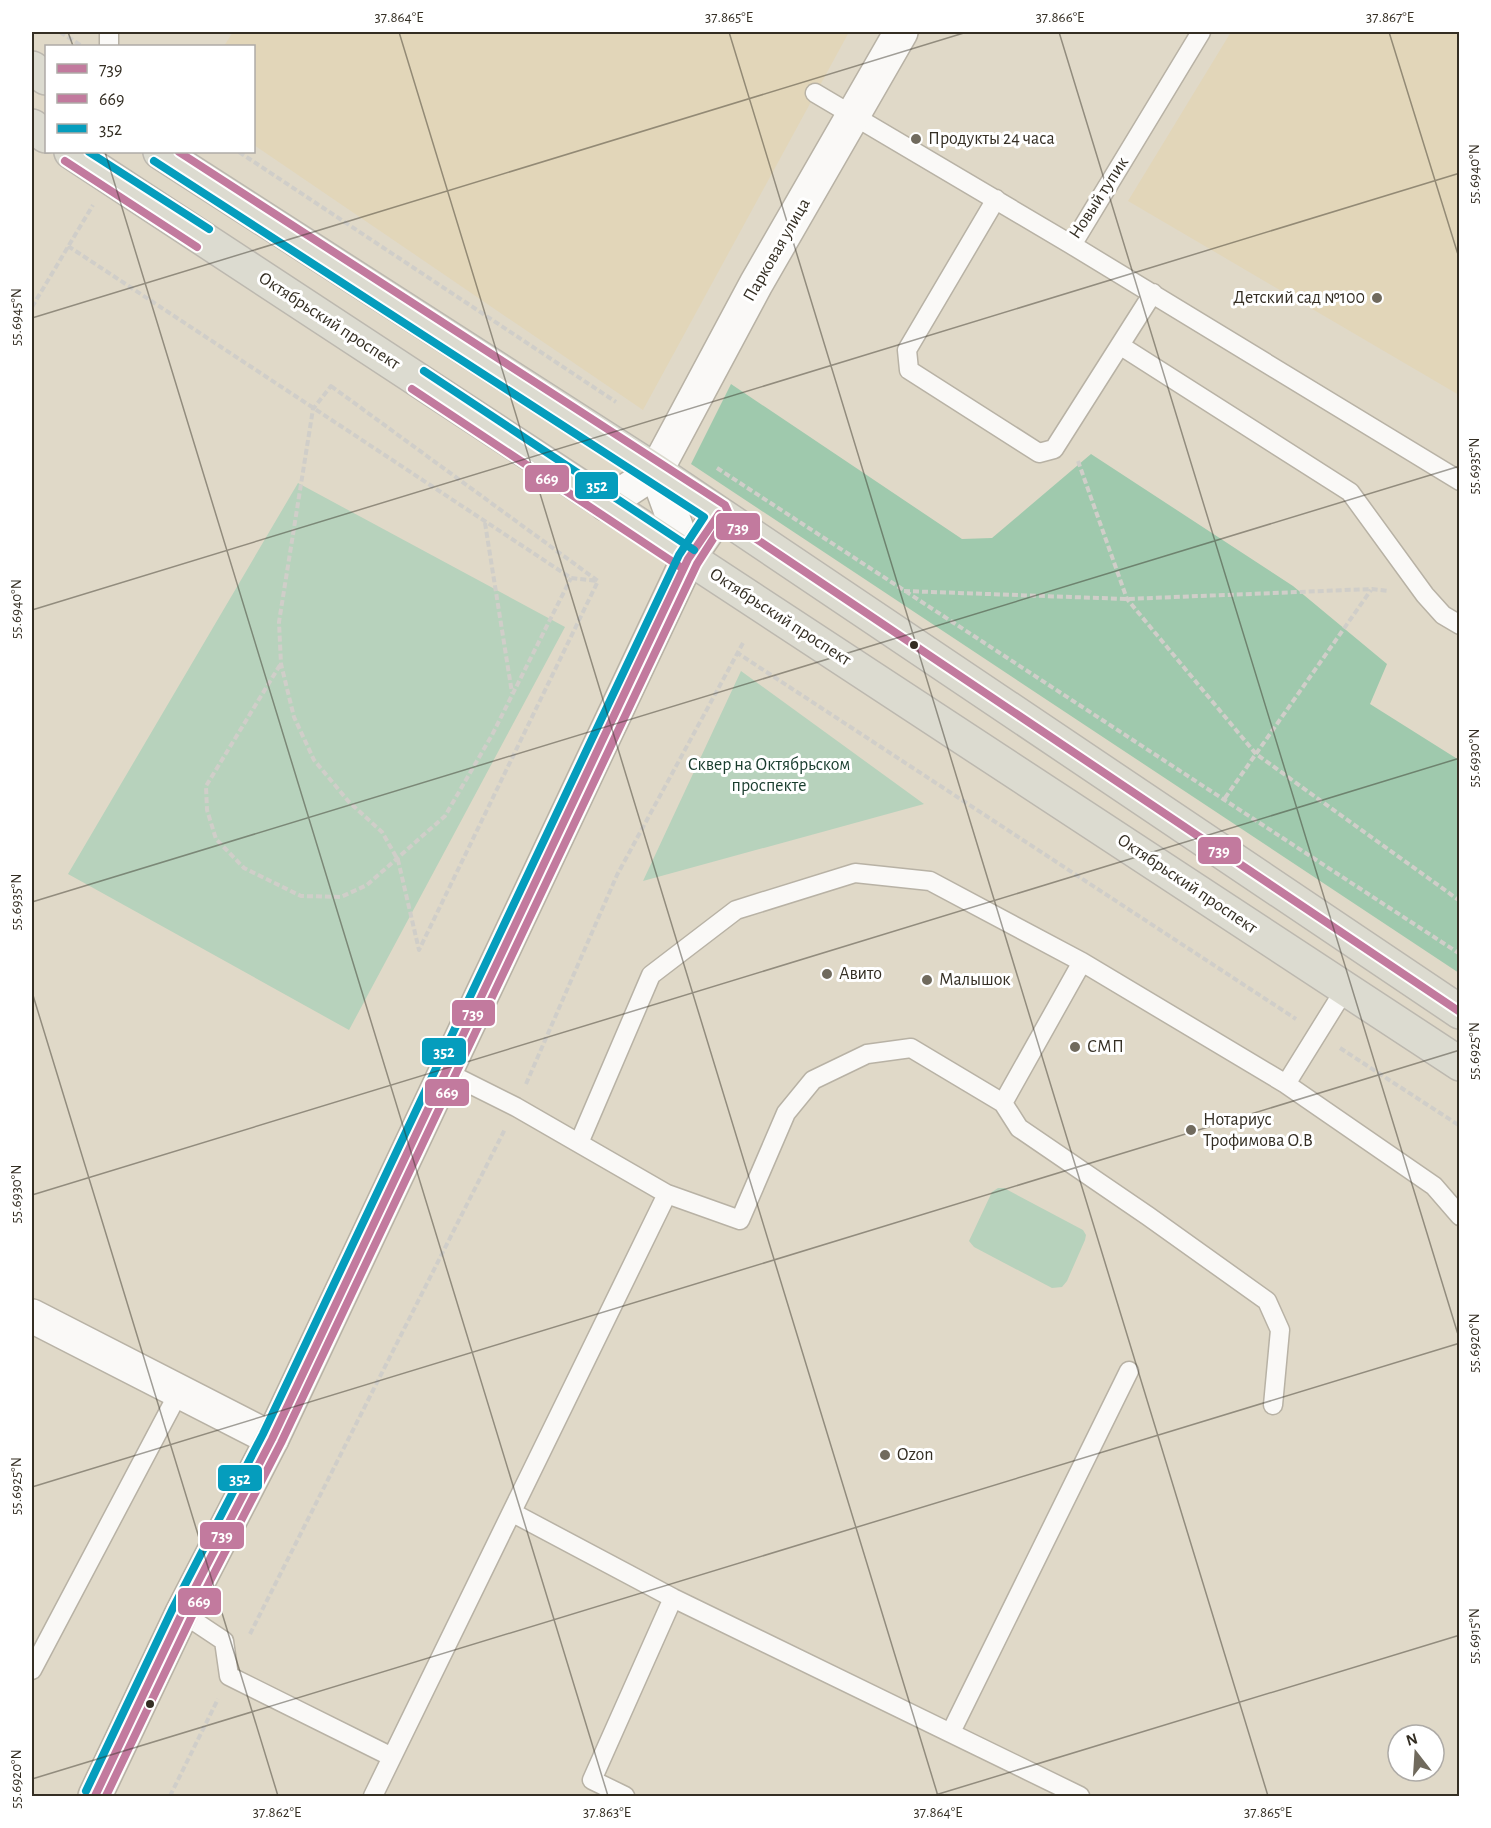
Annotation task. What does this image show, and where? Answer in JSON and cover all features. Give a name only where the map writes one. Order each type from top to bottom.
[{"type":"main road","points":[[32,68],[45,77]]},
{"type":"main road","points":[[32,126],[45,135]]},
{"type":"main road","name":"Октябрьский проспект","points":[[73,153],[688,559],[1187,882],[1460,1064]]},
{"type":"main road","points":[[162,153],[656,471],[1460,1012]]},
{"type":"street","name":"Парковая улица","points":[[656,471],[756,284],[855,116],[901,32]]},
{"type":"street","points":[[606,504],[656,471],[688,559]]},
{"type":"street","points":[[95,1797],[182,1613],[272,1439],[688,559],[719,514]]},
{"type":"street","points":[[32,1316],[272,1439]]},
{"type":"lane","name":"Новый тупик","points":[[815,93],[1072,245],[1201,32]]},
{"type":"lane","points":[[996,199],[907,350],[909,370],[1040,453],[1054,449],[1153,293]]},
{"type":"lane","points":[[1072,245],[1460,481]]},
{"type":"lane","points":[[1121,346],[1350,492],[1425,596],[1443,615],[1460,625]]},
{"type":"lane","points":[[579,1143],[651,975],[736,910],[855,873],[930,881],[1082,962],[1286,1084],[1434,1186],[1460,1216]]},
{"type":"lane","points":[[1003,1103],[1082,962]]},
{"type":"lane","points":[[1286,1084],[1345,989]]},
{"type":"lane","points":[[446,1072],[516,1107],[667,1194],[740,1220],[786,1113],[813,1080],[867,1054],[911,1048],[1003,1103],[1019,1128],[1267,1301],[1280,1330],[1273,1405]]},
{"type":"lane","points":[[373,1797],[667,1194]]},
{"type":"lane","points":[[951,1732],[1128,1371]]},
{"type":"lane","points":[[32,1670],[179,1392]]},
{"type":"lane","points":[[513,1513],[673,1598],[1080,1797]]},
{"type":"lane","points":[[625,1797],[592,1780],[673,1598]]},
{"type":"lane","points":[[182,1613],[224,1641],[229,1676],[392,1757]]},
{"type":"path","points":[[60,32],[80,45]]},
{"type":"path","points":[[241,153],[624,407]]},
{"type":"path","points":[[32,307],[110,177]]},
{"type":"path","points":[[68,246],[571,578],[598,581]]},
{"type":"path","points":[[331,386],[598,581],[419,950],[398,860],[382,832],[349,802],[314,760],[294,717],[281,664],[279,622],[314,409],[331,386]]},
{"type":"path","points":[[1066,430],[1127,599],[1256,754],[1460,902]]},
{"type":"path","points":[[707,462],[1225,798],[1460,954]]},
{"type":"path","points":[[485,522],[512,694]]},
{"type":"path","points":[[281,664],[206,786],[207,810],[216,839],[244,868],[302,896],[341,897],[367,885],[398,860],[445,816],[512,694],[571,578]]},
{"type":"path","points":[[903,591],[1127,599],[1372,589],[1425,596]]},
{"type":"path","points":[[1225,798],[1372,589]]},
{"type":"path","points":[[170,1797],[516,1107],[617,875],[744,641]]},
{"type":"path","points":[[736,652],[1460,1126]]},
{"type":"shaded area","points":[[233,32],[849,32],[643,410],[255,146],[255,45],[225,45]]},
{"type":"shaded area","name":"Детский сад №100","points":[[1231,32],[1459,32],[1459,395],[1128,201]]},
{"type":"green space","points":[[731,384],[962,539],[992,538],[1091,454],[1293,586],[1387,664],[1370,704],[1459,760],[1459,973],[691,464]]},
{"type":"green space","points":[[298,483],[565,627],[349,1030],[68,874]]},
{"type":"green space","name":"Сквер на Октябрьском проспекте","points":[[741,671],[924,804],[643,881]]},
{"type":"green space","points":[[998,1188],[1004,1188],[1083,1230],[1086,1235],[1085,1240],[1067,1281],[1062,1287],[1052,1288],[974,1247],[969,1241],[992,1192]]},
{"type":"transit line","name":"352","points":[[91,153],[209,229]]},
{"type":"transit line","name":"669","points":[[106,1796],[191,1618],[281,1443],[697,564],[729,514],[725,505],[181,153]]},
{"type":"transit line","name":"669","points":[[65,161],[197,247]]},
{"type":"transit line","name":"352","points":[[86,1791],[173,1608],[263,1434],[679,555],[704,517],[154,161]]},
{"type":"transit line","name":"352","points":[[424,371],[694,550]]},
{"type":"transit line","name":"669","points":[[412,389],[682,568]]},
{"type":"transit line","name":"739","points":[[95,1796],[182,1613],[272,1439],[688,559],[719,514],[1460,1012]]},
{"type":"place","name":"Продукты 24 часа","points":[[916,139]]},
{"type":"place","name":"Детский сад №100","points":[[1377,298]]},
{"type":"place","name":"Авито","points":[[827,974]]},
{"type":"place","name":"Малышок","points":[[927,980]]},
{"type":"place","name":"СМП","points":[[1075,1047]]},
{"type":"place","name":"Нотариус Трофимова О.В","points":[[1191,1130]]},
{"type":"place","name":"Ozon","points":[[885,1455]]}]
